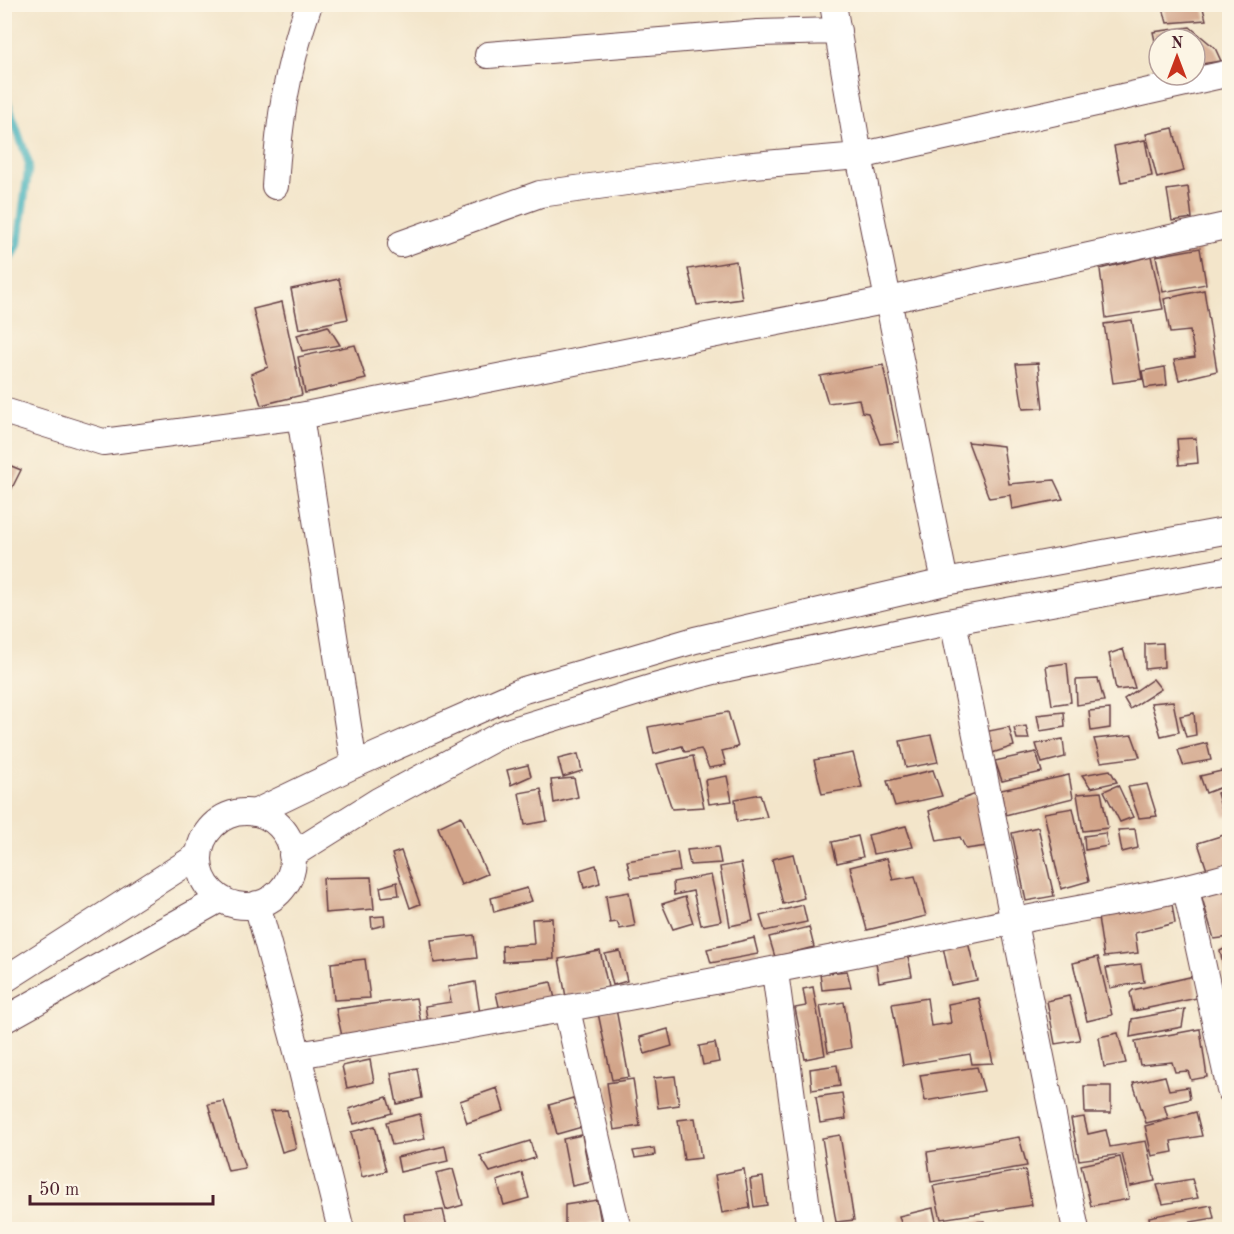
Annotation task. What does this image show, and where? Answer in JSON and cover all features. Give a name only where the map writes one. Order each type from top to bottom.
[{"type":"street","points":[[275,186],[279,118],[295,43],[309,4]]},
{"type":"street","points":[[833,4],[860,156],[945,582]]},
{"type":"street","points":[[488,55],[758,33],[838,32]]},
{"type":"street","points":[[401,244],[540,194],[742,166],[860,156],[1230,73]]},
{"type":"street","points":[[4,411],[103,442],[300,416],[889,300],[1230,225]]},
{"type":"street","points":[[300,416],[354,765]]},
{"type":"street","points":[[254,813],[277,824],[285,833],[292,855],[292,865],[285,885],[268,900],[245,906],[220,899],[204,880],[199,855],[202,842],[217,822],[235,814],[254,813],[354,765],[535,687],[695,640],[945,582],[1230,530]]},
{"type":"street","points":[[292,855],[378,801],[504,733],[654,687],[714,671],[953,621],[1230,570]]},
{"type":"street","points":[[953,621],[1076,1230]]},
{"type":"street","points":[[4,980],[199,855]]},
{"type":"street","points":[[298,1055],[775,972],[1013,921],[1186,889],[1230,876]]},
{"type":"street","points":[[1186,889],[1230,1090]]},
{"type":"street","points":[[4,1020],[220,899]]},
{"type":"street","points":[[257,904],[298,1055],[341,1230]]},
{"type":"street","points":[[775,972],[810,1230]]},
{"type":"street","points":[[567,1010],[618,1230]]},
{"type":"building","points":[[1162,4],[1202,4],[1206,20],[1167,23]]},
{"type":"building","points":[[1207,41],[1215,48],[1221,61],[1207,63]]},
{"type":"building","points":[[1173,128],[1184,171],[1157,178],[1146,134]]},
{"type":"building","points":[[1145,140],[1152,176],[1121,182],[1114,146]]},
{"type":"building","points":[[1188,187],[1192,218],[1172,221],[1167,190]]},
{"type":"building","points":[[1200,248],[1206,284],[1163,292],[1156,256]]},
{"type":"building","points":[[1151,256],[1163,309],[1106,318],[1100,269]]},
{"type":"building","points":[[736,261],[742,299],[697,305],[688,269]]},
{"type":"building","points":[[339,279],[348,319],[299,329],[291,289]]},
{"type":"building","points":[[1204,290],[1217,371],[1179,380],[1174,360],[1195,357],[1190,331],[1170,333],[1164,299]]},
{"type":"building","points":[[282,302],[302,395],[261,405],[251,374],[268,367],[253,309]]},
{"type":"building","points":[[1132,320],[1142,379],[1113,383],[1104,324]]},
{"type":"building","points":[[328,326],[340,345],[302,351],[297,335]]},
{"type":"building","points":[[355,345],[366,379],[305,393],[298,357]]},
{"type":"building","points":[[1038,363],[1043,408],[1023,409],[1016,364]]},
{"type":"building","points":[[883,365],[899,442],[880,444],[868,413],[862,412],[859,399],[828,403],[820,376]]},
{"type":"building","points":[[1165,367],[1167,385],[1145,388],[1142,371]]},
{"type":"building","points":[[1196,438],[1198,463],[1179,465],[1177,439]]},
{"type":"building","points":[[968,442],[1003,446],[1009,484],[1054,480],[1063,499],[1012,509],[1010,495],[989,498]]},
{"type":"building","points":[[4,463],[21,470],[4,504]]},
{"type":"building","points":[[1163,643],[1164,667],[1145,669],[1145,644]]},
{"type":"building","points":[[1123,649],[1135,688],[1116,690],[1109,654]]},
{"type":"building","points":[[1067,663],[1071,702],[1052,705],[1046,666]]},
{"type":"building","points":[[1098,679],[1104,701],[1077,705],[1076,680]]},
{"type":"building","points":[[1153,679],[1161,689],[1130,709],[1124,699]]},
{"type":"building","points":[[1173,701],[1179,732],[1161,736],[1151,703]]},
{"type":"building","points":[[1110,709],[1110,728],[1091,731],[1089,711]]},
{"type":"building","points":[[728,712],[738,747],[722,751],[726,765],[709,768],[701,749],[685,752],[682,746],[654,754],[648,727]]},
{"type":"building","points":[[1064,712],[1065,727],[1040,731],[1037,715]]},
{"type":"building","points":[[1194,713],[1196,735],[1186,737],[1180,716]]},
{"type":"building","points":[[1026,726],[1029,739],[1017,739],[1014,728]]},
{"type":"building","points":[[1009,727],[1014,746],[989,754],[984,732]]},
{"type":"building","points":[[931,735],[938,762],[906,768],[900,741]]},
{"type":"building","points":[[1132,735],[1140,757],[1101,762],[1094,739]]},
{"type":"building","points":[[1063,739],[1065,757],[1042,763],[1036,744]]},
{"type":"building","points":[[1207,743],[1211,760],[1183,765],[1178,750]]},
{"type":"building","points":[[1036,752],[1042,772],[1002,781],[995,761]]},
{"type":"building","points":[[853,753],[862,787],[822,794],[814,760]]},
{"type":"building","points":[[578,754],[582,771],[563,777],[558,759]]},
{"type":"building","points":[[693,756],[704,807],[672,809],[657,764]]},
{"type":"building","points":[[528,765],[531,776],[511,785],[507,770]]},
{"type":"building","points":[[1230,769],[1230,784],[1206,793],[1200,776]]},
{"type":"building","points":[[933,770],[942,796],[895,806],[887,781]]},
{"type":"building","points":[[1110,770],[1117,782],[1091,788],[1082,775]]},
{"type":"building","points":[[1069,775],[1073,798],[1005,815],[1001,790]]},
{"type":"building","points":[[727,776],[732,801],[709,804],[705,780]]},
{"type":"building","points":[[574,778],[578,797],[554,803],[551,780]]},
{"type":"building","points":[[1147,784],[1157,816],[1139,818],[1128,787]]},
{"type":"building","points":[[1118,785],[1133,817],[1120,822],[1104,791]]},
{"type":"building","points":[[541,789],[547,821],[525,825],[519,793]]},
{"type":"building","points":[[1230,789],[1230,815],[1224,817],[1217,793]]},
{"type":"building","points":[[1101,792],[1108,828],[1083,831],[1077,794]]},
{"type":"building","points":[[760,794],[767,817],[737,822],[735,799]]},
{"type":"building","points":[[976,794],[987,846],[966,849],[960,837],[937,841],[929,811]]},
{"type":"building","points":[[1073,808],[1089,881],[1061,889],[1044,813]]},
{"type":"building","points":[[461,816],[487,874],[461,885],[438,827]]},
{"type":"building","points":[[906,826],[913,847],[873,854],[868,835]]},
{"type":"building","points":[[1038,827],[1054,896],[1026,901],[1012,833]]},
{"type":"building","points":[[1135,829],[1138,848],[1122,852],[1118,830]]},
{"type":"building","points":[[1105,833],[1108,846],[1085,850],[1084,836]]},
{"type":"building","points":[[1230,833],[1230,864],[1207,870],[1198,843]]},
{"type":"building","points":[[858,836],[863,857],[837,863],[832,842]]},
{"type":"building","points":[[718,847],[721,863],[690,865],[687,850]]},
{"type":"building","points":[[401,851],[420,904],[410,908],[392,854]]},
{"type":"building","points":[[677,852],[680,871],[631,878],[627,861]]},
{"type":"building","points":[[793,854],[804,898],[783,904],[772,859]]},
{"type":"building","points":[[887,858],[893,880],[915,876],[926,916],[867,930],[850,867]]},
{"type":"building","points":[[741,863],[753,921],[730,926],[720,867]]},
{"type":"building","points":[[596,865],[600,883],[584,888],[580,870]]},
{"type":"building","points":[[711,875],[721,921],[701,925],[693,891],[674,895],[673,882]]},
{"type":"building","points":[[371,877],[374,909],[325,913],[323,878]]},
{"type":"building","points":[[397,882],[399,895],[382,897],[380,887]]},
{"type":"building","points":[[1230,883],[1230,937],[1214,939],[1200,891]]},
{"type":"building","points":[[527,888],[532,901],[494,912],[491,898]]},
{"type":"building","points":[[629,892],[635,926],[620,929],[617,922],[610,923],[606,896]]},
{"type":"building","points":[[685,897],[693,923],[673,929],[662,904]]},
{"type":"building","points":[[1172,904],[1175,923],[1135,933],[1138,953],[1104,957],[1098,917]]},
{"type":"building","points":[[803,905],[807,922],[765,931],[760,916]]},
{"type":"building","points":[[384,916],[385,925],[372,928],[371,917]]},
{"type":"building","points":[[552,918],[554,959],[503,962],[502,946],[534,944],[532,919]]},
{"type":"building","points":[[809,927],[814,947],[775,957],[769,937]]},
{"type":"building","points":[[474,935],[477,958],[434,963],[431,940]]},
{"type":"building","points":[[754,938],[758,954],[711,963],[707,949]]},
{"type":"building","points":[[968,942],[977,980],[951,985],[943,947]]},
{"type":"building","points":[[1230,946],[1230,980],[1227,981],[1220,951]]},
{"type":"building","points":[[600,951],[608,987],[566,997],[559,959]]},
{"type":"building","points":[[620,951],[627,981],[613,985],[605,954]]},
{"type":"building","points":[[908,956],[912,976],[879,982],[876,962]]},
{"type":"building","points":[[1098,957],[1112,1015],[1087,1021],[1073,963]]},
{"type":"building","points":[[365,959],[370,998],[334,1000],[331,963]]},
{"type":"building","points":[[1141,964],[1144,982],[1110,988],[1106,968]]},
{"type":"building","points":[[847,971],[851,987],[822,990],[820,974]]},
{"type":"building","points":[[1194,976],[1197,998],[1134,1011],[1130,993],[1133,990]]},
{"type":"building","points":[[475,982],[481,1020],[429,1029],[425,1006],[451,1002],[448,987]]},
{"type":"building","points":[[551,982],[556,1003],[501,1015],[496,993]]},
{"type":"building","points":[[813,987],[825,1055],[805,1059],[795,1008],[806,1006],[803,989]]},
{"type":"building","points":[[1069,996],[1080,1040],[1055,1044],[1047,1001]]},
{"type":"building","points":[[416,998],[422,1028],[343,1041],[336,1009]]},
{"type":"building","points":[[927,998],[931,1026],[951,1023],[948,1004],[979,998],[993,1063],[972,1064],[970,1054],[903,1065],[892,1004]]},
{"type":"building","points":[[844,1002],[851,1048],[828,1052],[820,1006]]},
{"type":"building","points":[[616,1009],[629,1077],[612,1080],[598,1013]]},
{"type":"building","points":[[1185,1009],[1182,1027],[1130,1037],[1132,1019]]},
{"type":"building","points":[[668,1029],[672,1046],[645,1054],[640,1037]]},
{"type":"building","points":[[1200,1029],[1207,1077],[1191,1080],[1188,1071],[1175,1072],[1172,1062],[1140,1065],[1135,1041]]},
{"type":"building","points":[[1118,1033],[1126,1063],[1104,1067],[1099,1037]]},
{"type":"building","points":[[715,1043],[719,1062],[703,1065],[699,1046]]},
{"type":"building","points":[[370,1060],[374,1082],[347,1088],[342,1066]]},
{"type":"building","points":[[837,1065],[840,1086],[812,1090],[810,1069]]},
{"type":"building","points":[[977,1067],[984,1091],[925,1101],[920,1075]]},
{"type":"building","points":[[417,1068],[422,1098],[397,1104],[391,1073]]},
{"type":"building","points":[[675,1076],[679,1105],[658,1108],[654,1078]]},
{"type":"building","points":[[1165,1076],[1169,1090],[1188,1087],[1190,1099],[1164,1105],[1168,1118],[1146,1123],[1133,1083]]},
{"type":"building","points":[[633,1079],[640,1126],[614,1130],[607,1083]]},
{"type":"building","points":[[1084,1086],[1111,1086],[1111,1113],[1085,1113]]},
{"type":"building","points":[[497,1088],[504,1111],[467,1123],[460,1101]]},
{"type":"building","points":[[842,1093],[846,1119],[820,1123],[816,1097]]},
{"type":"building","points":[[387,1097],[392,1113],[354,1124],[349,1109]]},
{"type":"building","points":[[573,1098],[582,1127],[557,1134],[549,1105]]},
{"type":"building","points":[[224,1101],[245,1168],[228,1171],[208,1104]]},
{"type":"building","points":[[287,1110],[296,1148],[282,1152],[270,1111]]},
{"type":"building","points":[[1196,1112],[1202,1136],[1171,1141],[1173,1152],[1152,1156],[1145,1126]]},
{"type":"building","points":[[420,1114],[425,1139],[392,1145],[386,1122]]},
{"type":"building","points":[[1084,1117],[1088,1134],[1106,1130],[1110,1147],[1146,1141],[1155,1181],[1130,1186],[1122,1154],[1079,1160],[1071,1119]]},
{"type":"building","points":[[695,1118],[701,1158],[684,1160],[678,1120]]},
{"type":"building","points":[[375,1126],[386,1171],[362,1177],[351,1132]]},
{"type":"building","points":[[582,1135],[591,1182],[572,1186],[563,1139]]},
{"type":"building","points":[[840,1135],[854,1220],[836,1222],[822,1138]]},
{"type":"building","points":[[1019,1137],[1027,1166],[931,1182],[927,1152]]},
{"type":"building","points":[[530,1141],[535,1158],[490,1172],[480,1156]]},
{"type":"building","points":[[445,1146],[448,1161],[400,1172],[397,1157]]},
{"type":"building","points":[[654,1148],[655,1155],[635,1158],[633,1151]]},
{"type":"building","points":[[1120,1157],[1129,1199],[1091,1206],[1081,1165]]},
{"type":"building","points":[[453,1169],[463,1205],[446,1210],[436,1173]]},
{"type":"building","points":[[744,1169],[750,1208],[722,1213],[715,1175]]},
{"type":"building","points":[[1025,1170],[1032,1205],[941,1219],[933,1186]]},
{"type":"building","points":[[522,1173],[529,1198],[504,1205],[497,1181]]},
{"type":"building","points":[[763,1177],[767,1205],[754,1207],[750,1179]]},
{"type":"building","points":[[1192,1179],[1198,1198],[1163,1204],[1157,1185]]},
{"type":"building","points":[[597,1200],[601,1223],[565,1227],[565,1205]]},
{"type":"building","points":[[1211,1205],[1214,1218],[1151,1229],[1149,1217]]},
{"type":"building","points":[[933,1208],[938,1230],[903,1230],[899,1216]]},
{"type":"building","points":[[443,1210],[447,1227],[406,1230],[404,1214]]},
{"type":"building","points":[[984,1221],[985,1230],[959,1230],[958,1224]]},
{"type":"waterway","points":[[4,92],[29,164],[18,245],[4,269]]}]
